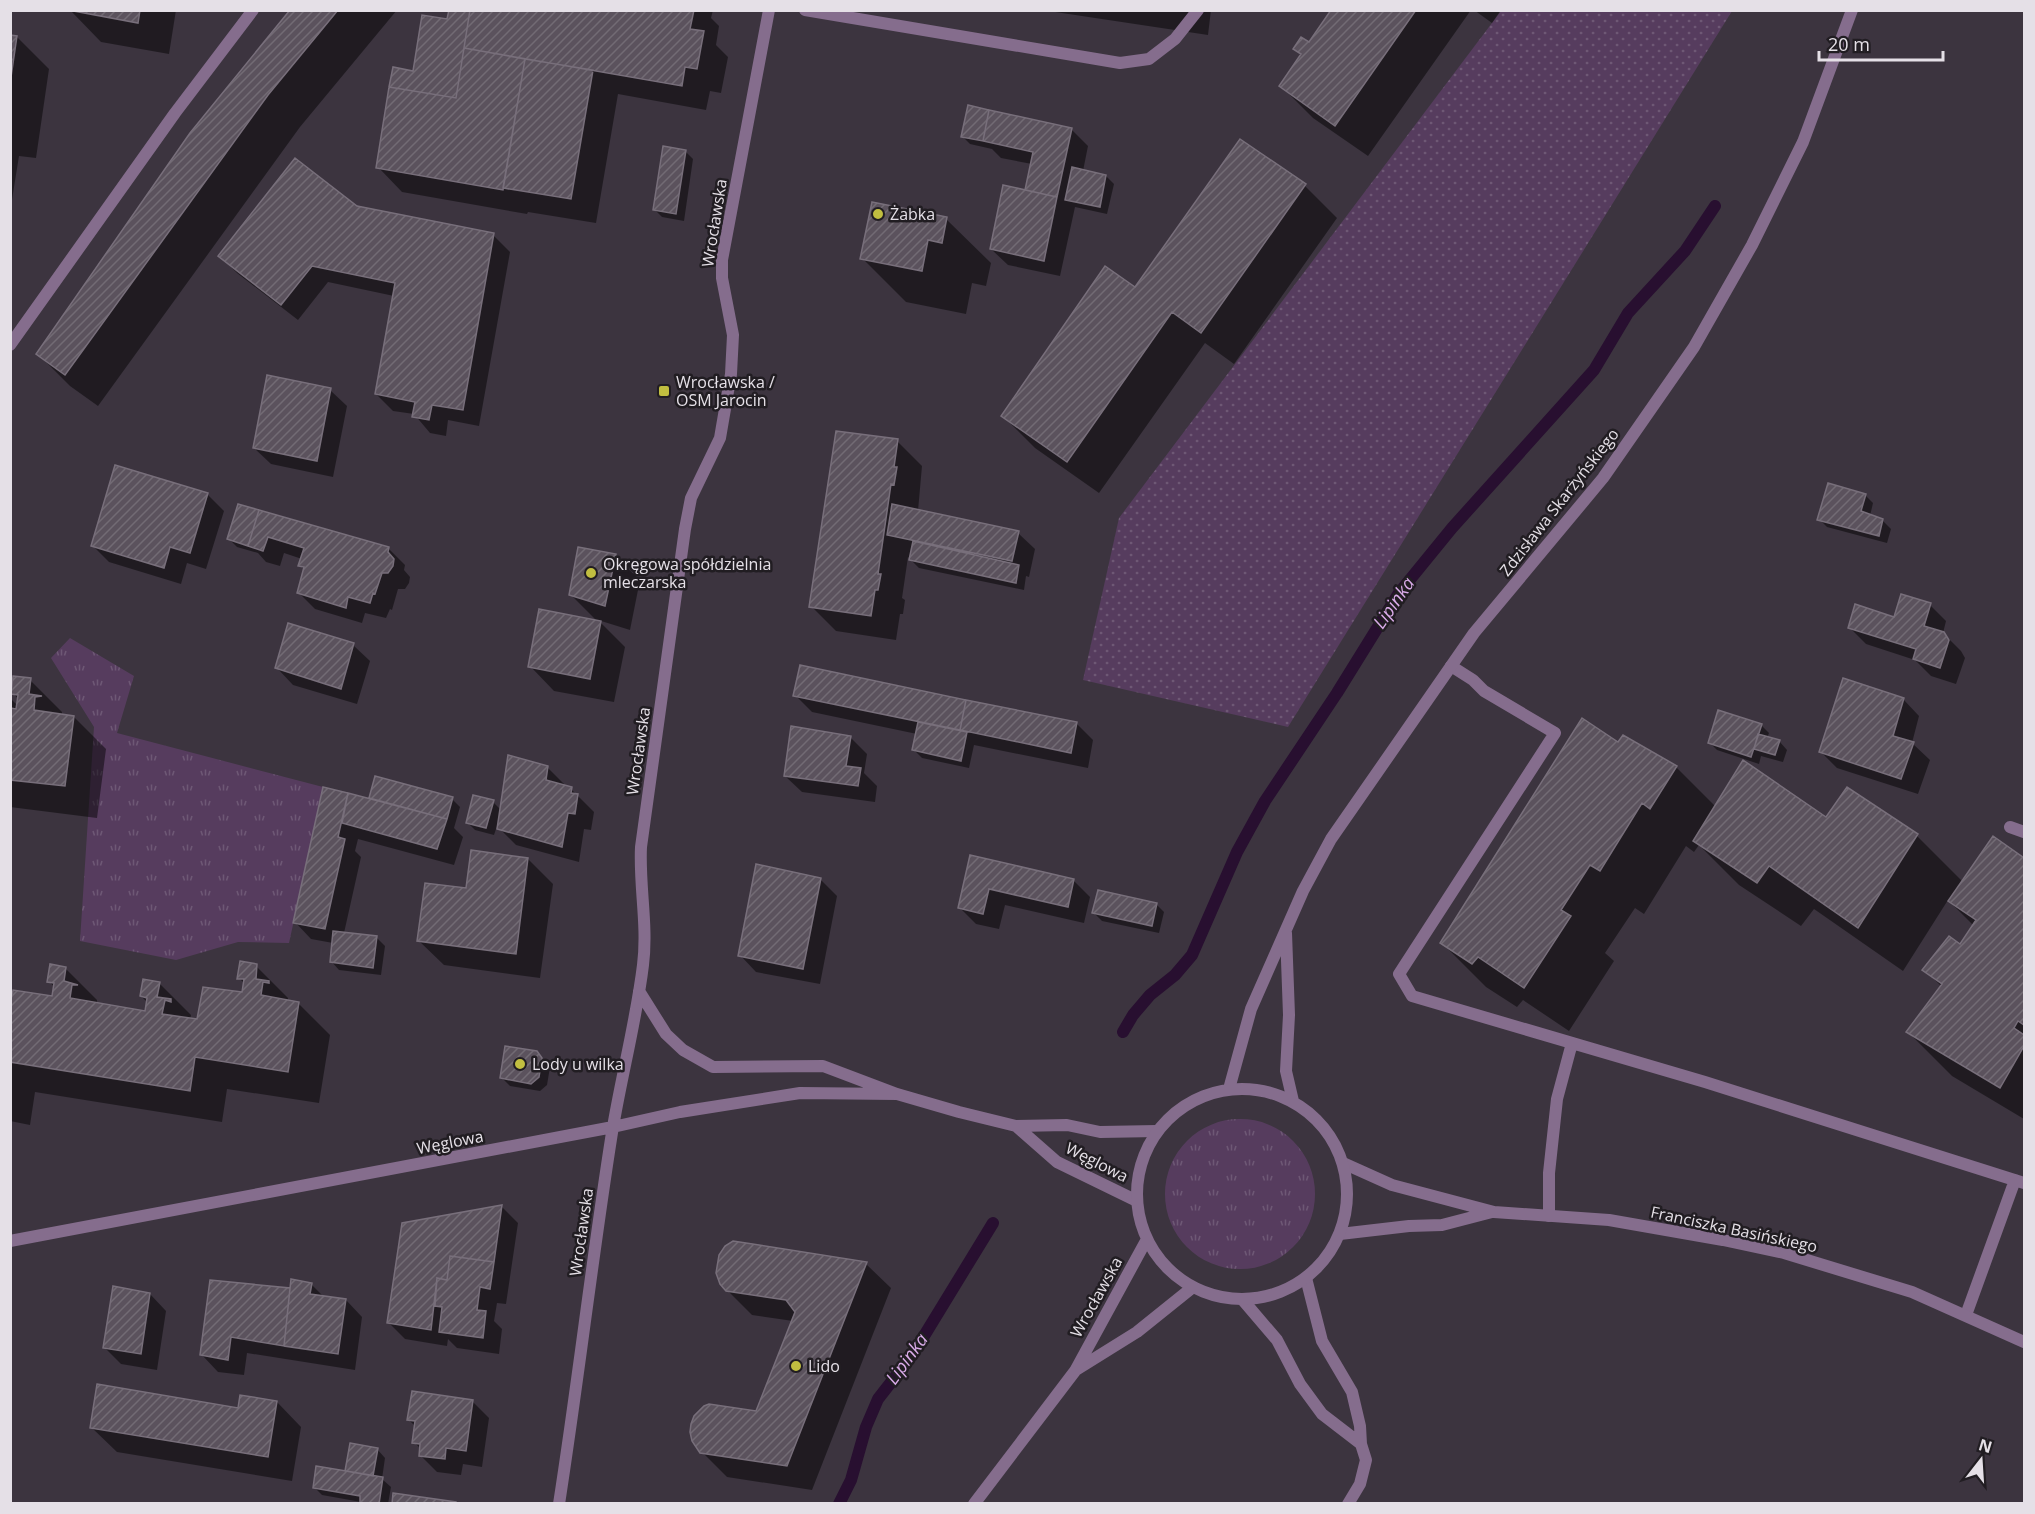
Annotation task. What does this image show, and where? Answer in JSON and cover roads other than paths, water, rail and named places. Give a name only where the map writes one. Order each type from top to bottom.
[{"type":"street","points":[[10,345],[175,113],[253,10]]},
{"type":"street","name":"Wrocławska","points":[[559,1503],[613,1127],[639,991],[645,934],[640,875],[641,847],[688,511],[696,485],[720,438],[732,364],[733,336],[722,278],[722,260],[769,10]]},
{"type":"street","points":[[805,10],[1120,63],[1149,58],[1175,39],[1198,10]]},
{"type":"street","name":"Zdzisława Skarżyńskiego","points":[[1229,1089],[1251,1009],[1303,891],[1331,840],[1474,633],[1603,478],[1694,347],[1752,245],[1803,142],[1852,10]]},
{"type":"street","points":[[1451,666],[1473,680],[1484,691],[1554,734],[1399,974],[1412,996],[1705,1082],[2020,1182],[1966,1315]]},
{"type":"street","points":[[2010,827],[2025,832]]},
{"type":"street","name":"Zdzisława Skarżyńskiego","points":[[1286,929],[1289,1015],[1286,1071],[1293,1101]]},
{"type":"street","name":"Węglowa","points":[[639,991],[666,1034],[683,1050],[712,1067],[823,1066],[897,1094],[1016,1126],[1067,1125],[1100,1132],[1157,1131]]},
{"type":"street","points":[[1549,1216],[1549,1173],[1557,1099],[1572,1043]]},
{"type":"street","points":[[1229,1089],[1262,1090],[1293,1101],[1314,1117],[1332,1138],[1343,1163],[1347,1199],[1340,1234],[1326,1258],[1306,1278],[1276,1294],[1242,1299],[1217,1296],[1193,1287],[1166,1267],[1147,1239],[1140,1221],[1137,1201],[1138,1177],[1145,1153],[1157,1131],[1177,1110],[1202,1096],[1229,1089]]},
{"type":"street","name":"Węglowa","points":[[10,1241],[613,1127],[680,1112],[800,1093],[897,1094]]},
{"type":"street","name":"Węglowa","points":[[1016,1126],[1057,1162],[1137,1201]]},
{"type":"street","name":"Franciszka Basińskiego","points":[[1343,1163],[1392,1185],[1494,1212],[1609,1220],[1784,1253],[1912,1292],[2025,1342]]},
{"type":"street","name":"Franciszka Basińskiego","points":[[1340,1234],[1409,1226],[1442,1225],[1494,1212]]},
{"type":"street","name":"Wrocławska","points":[[974,1503],[1075,1371],[1147,1239]]},
{"type":"street","points":[[1306,1278],[1322,1341],[1352,1392],[1360,1426],[1361,1444],[1366,1460],[1360,1484],[1348,1503]]},
{"type":"street","name":"Wrocławska","points":[[1075,1371],[1137,1332],[1193,1287]]},
{"type":"street","points":[[1242,1299],[1277,1340],[1300,1384],[1322,1414],[1361,1444]]},
{"type":"waterway","name":"Lipinka","points":[[1123,1032],[1133,1015],[1150,995],[1175,975],[1192,955],[1237,852],[1265,801],[1337,693],[1399,593],[1452,528],[1594,370],[1628,313],[1685,251],[1715,206]]},
{"type":"waterway","name":"Lipinka","points":[[839,1504],[851,1480],[866,1427],[878,1399],[913,1354],[993,1223]]},
{"type":"place","name":"Żabka","points":[[878,214]]},
{"type":"place","name":"Wrocławska / OSM Jarocin","points":[[664,391]]},
{"type":"place","name":"Okręgowa spółdzielnia mleczarska","points":[[591,573]]},
{"type":"place","name":"Lody u wilka","points":[[520,1064]]},
{"type":"place","name":"Lido","points":[[796,1366]]}]
